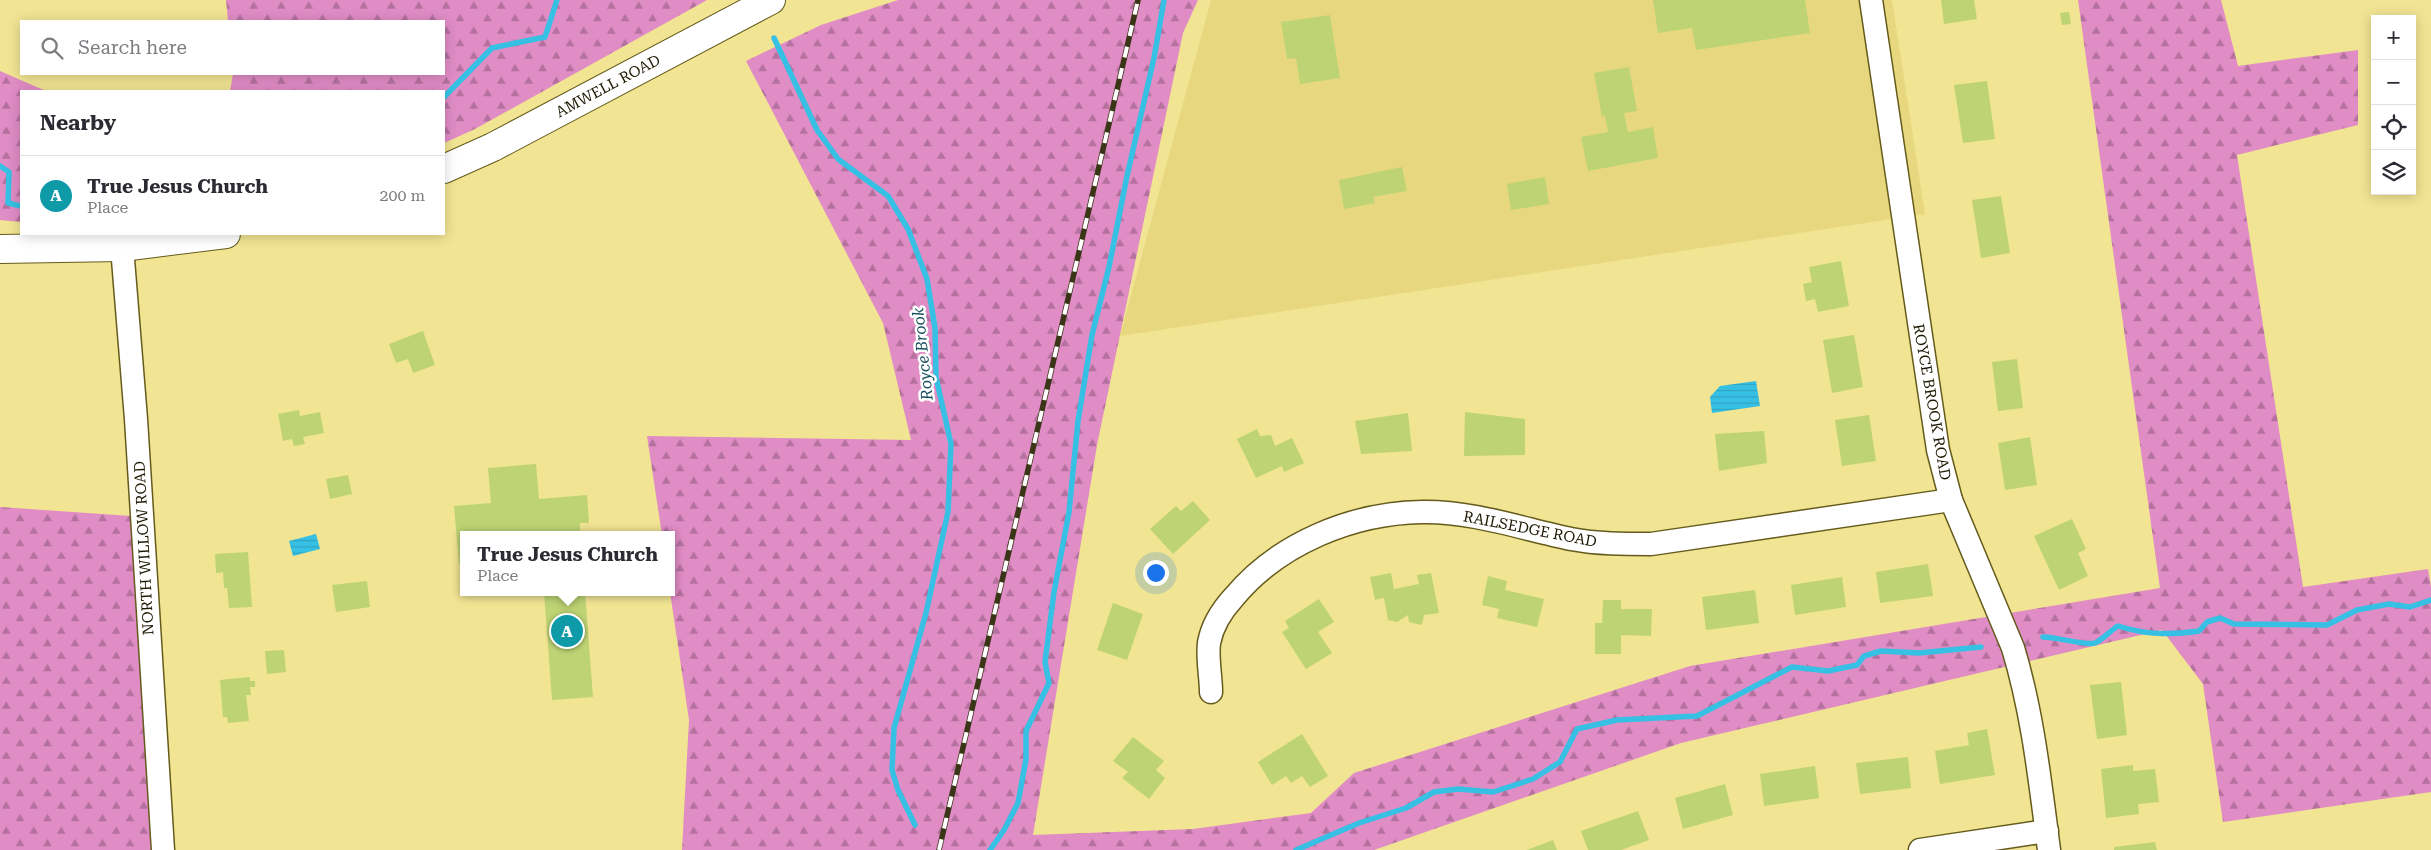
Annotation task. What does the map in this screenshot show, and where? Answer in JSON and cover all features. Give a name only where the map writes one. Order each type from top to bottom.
[{"type":"main road","name":"AMWELL ROAD","points":[[445,169],[502,142],[771,0]]},
{"type":"main road","points":[[0,249],[122,247],[218,235]]},
{"type":"street","name":"ROYCE BROOK ROAD","points":[[1871,0],[1938,450],[1951,500],[2012,648],[2020,674],[2029,707],[2048,840]]},
{"type":"street","name":"NORTH WILLOW ROAD","points":[[122,247],[136,419],[163,850]]},
{"type":"street","name":"RAILSEDGE ROAD","points":[[1211,692],[1209,642],[1222,611],[1243,585],[1272,561],[1308,539],[1341,526],[1380,516],[1422,512],[1462,516],[1610,545],[1650,544],[1951,500]]},
{"type":"street","points":[[1920,850],[2048,840]]},
{"type":"shaded area","points":[[1211,0],[1892,0],[1925,214],[1120,336]]},
{"type":"green space","points":[[226,0],[707,0],[475,129],[445,143],[445,90],[230,90],[233,75],[445,75],[445,20],[228,20]]},
{"type":"green space","points":[[898,0],[1198,0],[1183,33],[1097,445],[1033,835],[1193,829],[1311,813],[1354,773],[1690,666],[2160,588],[2078,0],[2221,0],[2238,66],[2358,50],[2358,125],[2237,155],[2303,587],[2428,569],[2431,587],[2431,792],[2223,822],[2203,684],[2162,630],[1681,743],[1374,850],[682,850],[689,720],[671,596],[675,596],[675,531],[661,531],[647,436],[911,440],[883,323],[746,61],[821,25]]},
{"type":"green space","points":[[0,71],[44,90],[20,90],[20,222],[0,220]]},
{"type":"green space","points":[[0,507],[131,516],[158,850],[0,850]]},
{"type":"water","points":[[1756,381],[1760,406],[1712,413],[1710,397],[1720,386]]},
{"type":"water","points":[[316,534],[320,549],[293,556],[289,541]]},
{"type":"building","points":[[1653,0],[1805,0],[1810,33],[1696,50],[1692,28],[1658,33]]},
{"type":"building","points":[[1941,0],[1974,0],[1977,19],[1944,24]]},
{"type":"building","points":[[2069,12],[2071,24],[2062,25],[2060,13]]},
{"type":"building","points":[[1330,15],[1340,78],[1300,84],[1296,58],[1287,59],[1281,22]]},
{"type":"building","points":[[1629,67],[1637,111],[1624,113],[1628,132],[1653,127],[1658,158],[1588,171],[1581,137],[1608,132],[1605,116],[1602,117],[1594,73]]},
{"type":"building","points":[[1987,81],[1995,139],[1963,143],[1954,85]]},
{"type":"building","points":[[1402,167],[1407,191],[1373,197],[1375,203],[1344,209],[1339,180]]},
{"type":"building","points":[[1545,177],[1549,204],[1511,210],[1507,184]]},
{"type":"building","points":[[2001,196],[2010,253],[1981,258],[1972,200]]},
{"type":"building","points":[[1841,261],[1849,306],[1818,312],[1815,299],[1806,301],[1803,284],[1812,282],[1809,267]]},
{"type":"building","points":[[423,331],[435,365],[413,373],[408,359],[396,363],[389,344]]},
{"type":"building","points":[[1854,335],[1863,387],[1832,393],[1823,340]]},
{"type":"building","points":[[2017,359],[2023,408],[1998,411],[1992,362]]},
{"type":"building","points":[[299,410],[300,416],[320,412],[324,433],[303,437],[305,444],[294,446],[292,439],[283,441],[278,414]]},
{"type":"building","points":[[1465,412],[1525,419],[1525,455],[1464,456]]},
{"type":"building","points":[[1408,413],[1412,451],[1361,454],[1355,421]]},
{"type":"building","points":[[1869,415],[1876,461],[1842,466],[1835,420]]},
{"type":"building","points":[[1257,429],[1260,436],[1271,435],[1275,446],[1292,438],[1304,463],[1284,472],[1282,466],[1256,478],[1237,439]]},
{"type":"building","points":[[1764,431],[1767,463],[1719,471],[1715,434]]},
{"type":"building","points":[[2030,437],[2037,485],[2005,490],[1998,443]]},
{"type":"building","points":[[536,464],[539,499],[587,495],[589,523],[580,523],[580,531],[460,531],[459,564],[454,506],[491,503],[488,468]]},
{"type":"building","points":[[348,475],[352,494],[330,499],[326,479]]},
{"type":"building","points":[[1193,501],[1210,520],[1173,554],[1150,529],[1176,506],[1181,511]]},
{"type":"building","points":[[2072,519],[2086,549],[2078,553],[2088,576],[2059,590],[2034,536]]},
{"type":"building","points":[[248,552],[252,607],[229,608],[227,588],[224,588],[223,572],[216,573],[215,554]]},
{"type":"building","points":[[1928,564],[1933,596],[1880,603],[1876,572]]},
{"type":"building","points":[[1391,573],[1394,589],[1419,584],[1417,575],[1431,573],[1439,613],[1424,615],[1422,625],[1409,622],[1408,615],[1397,622],[1388,620],[1384,598],[1375,600],[1370,577]]},
{"type":"building","points":[[1488,576],[1507,581],[1505,590],[1544,599],[1537,627],[1497,618],[1499,609],[1482,605]]},
{"type":"building","points":[[1842,577],[1846,607],[1795,615],[1791,585]]},
{"type":"building","points":[[367,581],[370,607],[336,612],[332,585]]},
{"type":"building","points":[[1755,590],[1759,623],[1706,630],[1702,597]]},
{"type":"building","points":[[544,596],[585,596],[593,697],[552,700]]},
{"type":"building","points":[[1319,599],[1334,622],[1318,632],[1332,653],[1306,669],[1282,632],[1289,628],[1285,621]]},
{"type":"building","points":[[1603,600],[1621,600],[1621,609],[1652,609],[1651,636],[1621,635],[1621,654],[1595,654],[1595,623],[1602,623]]},
{"type":"building","points":[[1113,603],[1143,614],[1127,660],[1097,650]]},
{"type":"building","points":[[284,650],[286,672],[267,674],[265,651]]},
{"type":"building","points":[[250,677],[250,681],[255,681],[255,687],[250,687],[251,695],[246,695],[249,721],[228,723],[227,717],[223,717],[220,680]]},
{"type":"building","points":[[2121,682],[2127,735],[2097,739],[2090,685]]},
{"type":"building","points":[[1987,729],[1995,775],[1940,784],[1935,751],[1969,745],[1967,733]]},
{"type":"building","points":[[1302,734],[1328,776],[1310,787],[1302,776],[1291,783],[1286,776],[1272,785],[1258,762]]},
{"type":"building","points":[[1133,737],[1164,761],[1156,770],[1165,778],[1149,799],[1122,778],[1128,772],[1113,761]]},
{"type":"building","points":[[1908,757],[1911,788],[1860,794],[1856,763]]},
{"type":"building","points":[[2133,765],[2133,771],[2155,769],[2159,802],[2138,804],[2139,814],[2106,818],[2101,769]]},
{"type":"building","points":[[1815,766],[1819,798],[1764,806],[1760,774]]},
{"type":"building","points":[[1725,784],[1733,815],[1683,829],[1675,798]]},
{"type":"building","points":[[1638,811],[1649,840],[1621,850],[1588,850],[1581,831]]},
{"type":"building","points":[[1553,840],[1557,850],[1527,850]]},
{"type":"building","points":[[2155,842],[2157,850],[2114,850],[2114,847]]},
{"type":"waterway","points":[[445,96],[492,48],[545,37],[557,0]]},
{"type":"waterway","points":[[990,850],[1004,830],[1018,803],[1026,759],[1026,731],[1049,683],[1045,662],[1054,592],[1069,512],[1078,421],[1092,335],[1109,267],[1127,176],[1154,58],[1164,0]]},
{"type":"waterway","name":"Royce Brook","points":[[774,38],[817,130],[838,159],[888,196],[908,229],[927,279],[935,328],[936,377],[951,444],[948,512],[926,613],[894,728],[892,770],[898,790],[915,825]]},
{"type":"waterway","points":[[0,166],[9,172],[8,203],[20,206]]},
{"type":"waterway","points":[[2043,637],[2091,644],[2118,626],[2148,633],[2178,633],[2199,631],[2207,622],[2220,618],[2234,624],[2327,625],[2357,610],[2389,604],[2410,607],[2431,600]]},
{"type":"waterway","points":[[1296,850],[1359,823],[1406,808],[1434,792],[1458,789],[1493,792],[1533,779],[1560,762],[1577,729],[1617,720],[1697,716],[1792,667],[1828,671],[1857,665],[1864,656],[1881,651],[1919,653],[1981,647]]},
{"type":"railway","points":[[939,850],[1138,0]]},
{"type":"place","name":"True Jesus Church","points":[[567,631]]}]
